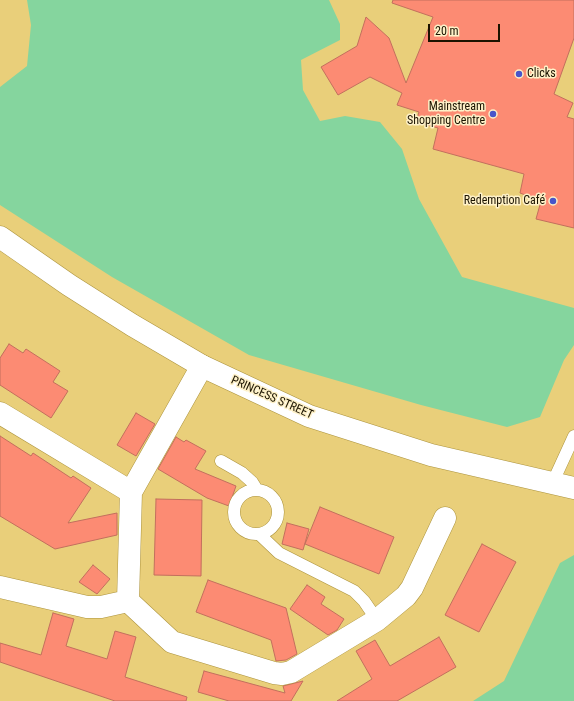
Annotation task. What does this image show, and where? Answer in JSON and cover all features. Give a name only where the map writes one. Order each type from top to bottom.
[{"type":"street","name":"PRINCESS STREET","points":[[0,237],[132,325],[202,366],[309,416],[366,436],[431,455],[574,488]]},
{"type":"street","points":[[202,366],[131,492],[128,601],[172,642],[282,674],[291,672],[377,620],[406,596],[412,588],[445,518]]},
{"type":"street","points":[[0,413],[131,492]]},
{"type":"street","points":[[0,587],[87,607],[100,607],[128,601]]},
{"type":"lane","points":[[552,484],[574,436]]},
{"type":"lane","points":[[221,461],[242,473],[252,482],[257,490],[270,495],[275,501],[278,515],[272,528],[259,534],[252,534],[240,526],[234,513],[238,500],[243,494],[257,490]]},
{"type":"lane","points":[[259,534],[279,553],[354,591],[364,601],[377,620]]},
{"type":"green space","points":[[27,0],[329,0],[340,24],[340,40],[301,60],[303,90],[320,121],[345,116],[380,122],[402,149],[419,199],[462,277],[574,308],[574,345],[564,360],[540,417],[507,427],[421,405],[249,355],[112,277],[0,205],[0,87],[27,66],[31,25]]},
{"type":"green space","points":[[574,555],[574,701],[473,701],[504,681],[560,563]]},
{"type":"building","name":"Mainstream Shopping Centre","points":[[393,0],[574,0],[574,38],[554,94],[573,103],[567,117],[574,119],[574,228],[536,219],[541,201],[520,193],[524,174],[433,149],[438,128],[416,122],[419,112],[397,105],[402,93],[370,77],[338,95],[321,67],[357,46],[366,17],[389,38],[406,83],[433,17],[392,3]]},
{"type":"building","points":[[9,344],[23,353],[26,349],[60,371],[53,382],[68,391],[51,418],[0,385],[0,358]]},
{"type":"building","points":[[136,413],[155,424],[136,456],[117,445]]},
{"type":"building","points":[[0,436],[31,456],[33,453],[71,478],[73,476],[91,488],[68,523],[117,513],[117,535],[55,549],[0,516]]},
{"type":"building","points":[[176,437],[184,442],[186,440],[206,451],[195,469],[236,486],[229,506],[207,498],[158,469]]},
{"type":"building","points":[[156,499],[202,500],[201,576],[154,575]]},
{"type":"building","points":[[320,507],[394,537],[379,574],[305,544]]},
{"type":"building","points":[[287,523],[309,529],[303,550],[282,544]]},
{"type":"building","points":[[482,544],[516,562],[479,632],[445,615]]},
{"type":"building","points":[[93,565],[110,579],[97,594],[79,582]]},
{"type":"building","points":[[208,580],[286,608],[297,654],[286,660],[276,661],[271,640],[196,612]]},
{"type":"building","points":[[307,585],[325,597],[321,604],[344,619],[337,630],[328,635],[290,609]]},
{"type":"building","points":[[53,613],[74,619],[66,646],[107,659],[115,631],[136,637],[125,677],[187,697],[186,701],[115,701],[0,662],[0,643],[41,655]]},
{"type":"building","points":[[439,637],[456,667],[397,701],[337,701],[372,679],[356,651],[375,640],[390,666]]},
{"type":"building","points":[[204,671],[285,693],[283,686],[303,681],[291,701],[229,701],[198,692]]},
{"type":"place","name":"Clicks","points":[[519,74]]},
{"type":"place","name":"Mainstream Shopping Centre","points":[[493,114]]},
{"type":"place","name":"Redemption Café","points":[[553,201]]}]
